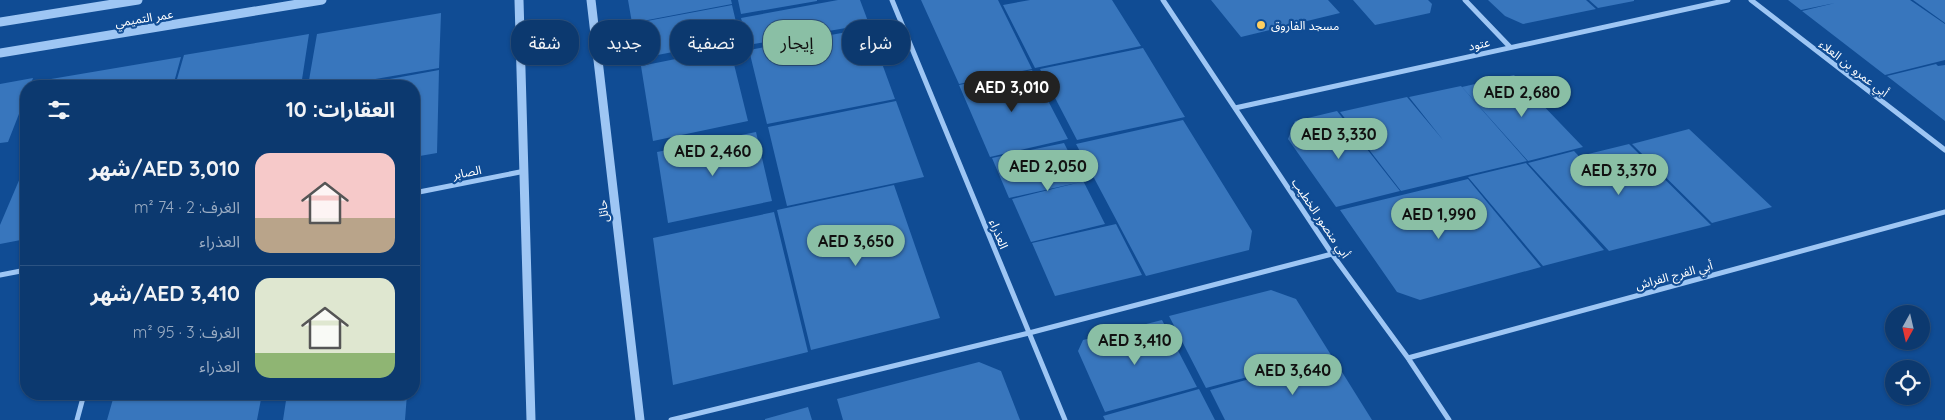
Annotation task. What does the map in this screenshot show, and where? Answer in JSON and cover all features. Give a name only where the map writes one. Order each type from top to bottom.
[{"type":"street","points":[[0,22],[138,0]]},
{"type":"street","name":"عمر التميمي","points":[[0,53],[322,0]]},
{"type":"street","points":[[519,0],[531,420]]},
{"type":"street","name":"حائل","points":[[592,0],[640,420]]},
{"type":"street","name":"العذراء","points":[[892,0],[1064,420]]},
{"type":"street","name":"أبي منصور الخطيب","points":[[1163,0],[1332,254],[1408,358],[1449,420]]},
{"type":"street","points":[[1465,0],[1510,47]]},
{"type":"street","name":"عتود","points":[[1235,108],[1728,0]]},
{"type":"street","name":"أبي عمرو بن العلاء","points":[[1751,0],[1945,150]]},
{"type":"street","name":"الصابر","points":[[420,192],[525,171]]},
{"type":"street","name":"أبي الفرج الفراش","points":[[1408,358],[1945,212]]},
{"type":"street","points":[[671,420],[1029,333],[1332,254]]},
{"type":"street","points":[[0,275],[20,271]]},
{"type":"street","points":[[78,420],[83,400]]},
{"type":"building","points":[[628,0],[731,0],[732,4],[648,20],[631,20]]},
{"type":"building","points":[[738,0],[817,0],[817,1],[741,14]]},
{"type":"building","points":[[838,0],[860,0],[868,20],[842,20],[842,29],[832,30],[832,20],[763,20],[763,42],[753,44],[753,20],[742,20],[741,18]]},
{"type":"building","points":[[921,0],[998,0],[1032,69],[959,84]]},
{"type":"building","points":[[1030,0],[1112,0],[1141,46],[1035,68],[1003,5]]},
{"type":"building","name":"مسجد الفاروق","points":[[1211,0],[1328,0],[1340,13],[1241,37]]},
{"type":"building","points":[[1353,0],[1428,0],[1432,4],[1430,13],[1375,25]]},
{"type":"building","points":[[1488,0],[1586,0],[1596,9],[1523,24],[1505,16]]},
{"type":"building","points":[[1589,0],[1634,0],[1634,1],[1598,8]]},
{"type":"building","points":[[1788,0],[1910,0],[1945,24],[1945,60],[1885,75],[1802,11],[1835,3],[1801,10]]},
{"type":"building","points":[[1913,0],[1945,0],[1945,23]]},
{"type":"building","points":[[732,5],[736,20],[670,20],[670,53],[660,55],[660,20],[652,20]]},
{"type":"building","points":[[441,13],[439,68],[370,80],[309,80],[317,34]]},
{"type":"building","points":[[842,33],[842,65],[883,65],[895,99],[767,124],[753,65],[753,49],[763,47],[763,65],[832,65],[832,35]]},
{"type":"building","points":[[309,34],[302,80],[177,80],[184,55]]},
{"type":"building","points":[[1143,48],[1185,117],[1077,140],[1040,69]]},
{"type":"building","points":[[181,57],[175,80],[51,79]]},
{"type":"building","points":[[670,60],[670,65],[734,65],[748,121],[653,141],[641,66],[660,65],[660,62]]},
{"type":"building","points":[[1936,64],[1938,66],[1945,65],[1945,121],[1887,76]]},
{"type":"building","points":[[439,70],[437,153],[420,156],[420,80],[384,80]]},
{"type":"building","points":[[1032,70],[1068,139],[990,157],[959,85]]},
{"type":"building","points":[[1514,75],[1583,147],[1528,161],[1462,87]]},
{"type":"building","points":[[20,80],[20,111],[8,142],[0,143],[0,84]]},
{"type":"building","points":[[1461,86],[1527,161],[1401,191],[1340,112],[1407,97],[1443,140],[1409,97]]},
{"type":"building","points":[[896,101],[924,177],[787,206],[768,127]]},
{"type":"building","points":[[1337,111],[1400,191],[1336,207],[1288,139],[1295,121]]},
{"type":"building","points":[[1183,120],[1252,231],[1249,250],[1146,276],[1076,144]]},
{"type":"building","points":[[1689,129],[1772,207],[1712,223],[1632,144]]},
{"type":"building","points":[[756,132],[772,201],[668,223],[657,152]]},
{"type":"building","points":[[1064,143],[1105,224],[1031,242],[1012,199],[1081,182],[1009,198],[992,158]]},
{"type":"building","points":[[1629,144],[1711,225],[1609,251],[1528,163],[1574,151],[1605,184],[1580,156]]},
{"type":"building","points":[[1526,163],[1604,250],[1543,266],[1468,177]]},
{"type":"building","points":[[20,178],[20,240],[0,244],[0,225]]},
{"type":"building","points":[[1468,179],[1541,267],[1420,300],[1397,292],[1340,210]]},
{"type":"building","points":[[894,185],[940,318],[811,350],[777,210]]},
{"type":"building","points":[[774,212],[808,352],[673,385],[653,238]]},
{"type":"building","points":[[1116,224],[1142,275],[1055,296],[1032,243]]},
{"type":"building","points":[[1271,290],[1296,299],[1331,355],[1206,388],[1169,316]]},
{"type":"building","points":[[1162,320],[1197,387],[1105,412],[1078,351],[1083,340]]},
{"type":"building","points":[[1332,356],[1372,420],[1225,420],[1210,390]]},
{"type":"building","points":[[979,362],[1001,371],[1020,420],[843,420],[837,399]]},
{"type":"building","points":[[1199,389],[1215,420],[1105,420],[1103,416]]},
{"type":"building","points":[[113,400],[261,400],[257,420],[107,420]]},
{"type":"building","points":[[286,400],[407,400],[405,420],[283,420]]},
{"type":"building","points":[[808,407],[812,420],[765,420],[765,419]]},
{"type":"place","name":"مسجد الفاروق","points":[[1261,25]]}]
